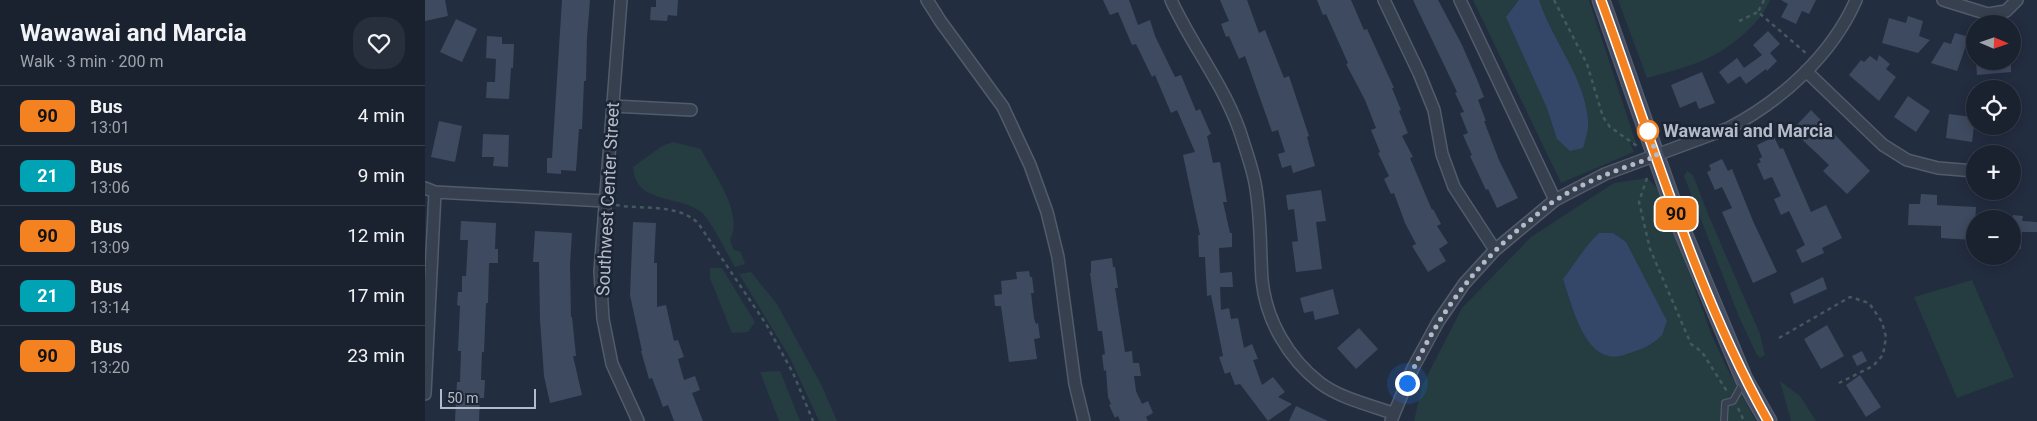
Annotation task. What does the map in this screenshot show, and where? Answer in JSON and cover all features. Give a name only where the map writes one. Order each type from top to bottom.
[{"type":"main road","points":[[1601,0],[1682,230],[1744,379],[1768,421]]},
{"type":"street","name":"Southwest Center Street","points":[[621,0],[600,271],[603,319],[612,364],[638,421]]},
{"type":"street","points":[[927,0],[1003,107],[1030,165],[1047,212],[1057,257],[1075,384],[1084,421]]},
{"type":"street","points":[[1171,0],[1185,29],[1225,95],[1243,139],[1256,188],[1261,233],[1262,282],[1271,319],[1290,354],[1321,383],[1392,417],[1413,368],[1438,322],[1465,284],[1495,250],[1555,200],[1605,174],[1729,128],[1745,120],[1777,98],[1806,71],[1830,43],[1856,0]]},
{"type":"street","points":[[1384,0],[1419,73],[1434,110],[1442,154],[1454,187],[1495,250]]},
{"type":"street","points":[[1460,0],[1555,200]]},
{"type":"street","points":[[1943,0],[1988,14],[2007,11],[2017,0]]},
{"type":"street","points":[[1806,71],[1883,145],[1907,160],[1938,168],[1966,170]]},
{"type":"street","points":[[613,106],[691,110]]},
{"type":"street","points":[[425,394],[430,190],[605,201]]},
{"type":"lane","points":[[1724,421],[1725,403],[1733,401],[1744,379]]},
{"type":"path","points":[[1554,0],[1587,64],[1603,118],[1611,127],[1637,146]]},
{"type":"path","points":[[1739,20],[1758,12],[1764,0]]},
{"type":"path","points":[[1758,12],[1808,55]]},
{"type":"path","points":[[1647,178],[1639,202],[1650,249],[1691,344],[1702,352],[1744,421]]},
{"type":"path","points":[[605,201],[618,205],[653,208],[680,213],[690,216],[698,223],[766,324],[793,373],[813,421]]},
{"type":"path","points":[[1779,338],[1850,296],[1869,303],[1881,322],[1885,337],[1883,354],[1873,366],[1839,383]]},
{"type":"green space","points":[[1473,0],[1589,0],[1637,146],[1629,141],[1634,152],[1561,183]]},
{"type":"green space","points":[[1618,0],[1770,0],[1750,28],[1720,52],[1680,69],[1647,78]]},
{"type":"green space","points":[[673,142],[701,149],[726,194],[733,218],[730,240],[734,250],[741,252],[745,264],[735,267],[713,228],[700,211],[691,206],[649,193],[641,187],[636,179],[633,167],[662,146]]},
{"type":"green space","points":[[1687,171],[1693,175],[1760,334],[1765,355],[1760,358],[1739,317],[1684,176]]},
{"type":"green space","points":[[1647,178],[1659,190],[1712,336],[1756,421],[1414,421],[1422,386],[1462,308],[1531,237],[1614,183]]},
{"type":"green space","points":[[710,268],[722,268],[755,322],[748,332],[732,333],[710,278]]},
{"type":"green space","points":[[751,272],[777,304],[822,386],[837,421],[819,421],[789,356],[739,274]]},
{"type":"green space","points":[[1972,280],[2014,377],[1957,398],[1914,297]]},
{"type":"green space","points":[[780,371],[800,421],[779,421],[760,372]]},
{"type":"green space","points":[[1780,381],[1800,396],[1816,421],[1791,421]]},
{"type":"water","points":[[1519,0],[1539,0],[1575,74],[1586,105],[1588,121],[1583,148],[1570,151],[1557,139],[1547,108],[1506,17]]},
{"type":"water","points":[[1599,233],[1613,233],[1626,242],[1667,321],[1662,335],[1656,340],[1642,349],[1619,356],[1609,356],[1600,352],[1585,336],[1574,312],[1563,279]]},
{"type":"building","points":[[425,0],[445,0],[448,16],[425,21]]},
{"type":"building","points":[[562,0],[590,0],[586,81],[584,81],[582,129],[579,129],[576,171],[561,170],[561,174],[547,173],[547,158],[552,158]]},
{"type":"building","points":[[656,0],[678,0],[677,16],[668,15],[667,21],[650,20],[651,7],[656,7]]},
{"type":"building","points":[[1103,0],[1129,0],[1138,25],[1150,20],[1155,36],[1175,77],[1181,75],[1196,111],[1200,109],[1211,134],[1207,136],[1213,163],[1220,162],[1227,202],[1223,202],[1230,233],[1232,233],[1232,247],[1219,248],[1220,273],[1232,272],[1233,287],[1220,287],[1221,310],[1229,308],[1231,319],[1238,318],[1244,348],[1252,344],[1258,359],[1253,360],[1262,385],[1273,377],[1285,392],[1278,397],[1292,404],[1268,421],[1240,384],[1235,385],[1230,372],[1225,374],[1219,357],[1223,356],[1211,295],[1207,296],[1205,257],[1199,257],[1198,235],[1200,235],[1183,155],[1195,152],[1177,110],[1171,113],[1155,75],[1152,77],[1136,44],[1132,45],[1118,12],[1110,15]]},
{"type":"building","points":[[1220,0],[1247,0],[1259,33],[1265,30],[1284,78],[1289,76],[1309,136],[1307,137],[1315,166],[1293,173],[1291,165],[1282,168],[1278,154],[1285,152],[1278,130],[1272,132],[1245,56],[1239,59],[1229,36],[1226,37],[1221,24],[1229,21]]},
{"type":"building","points":[[1317,0],[1351,0],[1364,30],[1367,29],[1394,88],[1392,88],[1401,110],[1399,111],[1408,133],[1402,136],[1413,157],[1410,158],[1432,210],[1441,224],[1437,226],[1448,243],[1439,249],[1446,261],[1428,272],[1412,246],[1416,244],[1405,223],[1394,193],[1391,194],[1384,179],[1389,176],[1378,153],[1380,152],[1371,130],[1376,128],[1365,100],[1346,64],[1348,63],[1326,14],[1323,15]]},
{"type":"building","points":[[1413,0],[1438,0],[1462,45],[1476,77],[1484,97],[1478,100],[1486,121],[1484,121],[1499,160],[1518,198],[1497,208],[1470,156],[1472,155],[1463,135],[1468,133],[1460,113],[1464,112],[1455,93],[1457,92]]},
{"type":"building","points":[[1781,0],[1816,0],[1809,14],[1802,11],[1796,24],[1781,17],[1788,4]]},
{"type":"building","points":[[1908,16],[1923,21],[1919,36],[1930,40],[1918,53],[1882,43],[1889,18],[1906,23]]},
{"type":"building","points":[[456,19],[477,29],[462,62],[440,52]]},
{"type":"building","points":[[1768,31],[1780,44],[1770,53],[1777,61],[1767,71],[1766,69],[1746,84],[1740,76],[1728,84],[1719,72],[1737,58],[1744,68],[1762,55],[1753,45]]},
{"type":"building","points":[[1955,33],[1966,36],[1966,46],[1957,71],[1931,63],[1944,42],[1951,44]]},
{"type":"building","points":[[487,36],[502,37],[502,44],[514,44],[509,99],[486,98],[487,82],[495,82],[496,59],[486,58]]},
{"type":"building","points":[[1879,55],[1890,64],[1886,69],[1896,77],[1879,101],[1849,75],[1861,60],[1864,62],[1870,56],[1877,61]]},
{"type":"building","points":[[1977,70],[2011,70],[2011,72],[1977,75]]},
{"type":"building","points":[[1702,72],[1715,103],[1699,109],[1696,101],[1680,108],[1671,85]]},
{"type":"building","points":[[1908,96],[1930,111],[1916,132],[1894,117]]},
{"type":"building","points":[[1811,110],[1870,171],[1847,194],[1823,171],[1829,165],[1792,130]]},
{"type":"building","points":[[1949,114],[1966,116],[1966,135],[1973,135],[1972,142],[1946,138]]},
{"type":"building","points":[[439,121],[462,126],[455,162],[431,157]]},
{"type":"building","points":[[483,134],[509,135],[508,167],[493,166],[494,157],[482,157]]},
{"type":"building","points":[[1774,137],[1780,149],[1783,148],[1811,212],[1826,205],[1842,238],[1822,248],[1824,253],[1802,263],[1796,250],[1805,245],[1789,211],[1781,215],[1774,199],[1781,196],[1772,177],[1764,180],[1757,164],[1761,162],[1759,159],[1762,157],[1757,145]]},
{"type":"building","points":[[1722,159],[1728,171],[1732,169],[1753,221],[1777,272],[1753,283],[1722,212],[1732,208],[1722,187],[1715,190],[1707,172],[1711,170],[1709,165]]},
{"type":"building","points":[[1321,190],[1326,221],[1316,222],[1322,269],[1296,272],[1292,242],[1298,241],[1294,209],[1288,210],[1286,195]]},
{"type":"building","points":[[1921,194],[1937,195],[1937,205],[1976,207],[1976,210],[1966,210],[1966,240],[1941,238],[1941,226],[1908,225],[1909,204],[1920,204]]},
{"type":"building","points":[[2021,216],[2023,216],[2022,221],[2037,222],[2037,232],[2022,232],[2021,249]]},
{"type":"building","points":[[461,221],[496,223],[495,249],[498,249],[498,263],[489,263],[488,303],[486,303],[484,352],[482,352],[481,380],[485,380],[484,398],[480,398],[479,421],[455,421],[457,382],[460,382],[461,351],[458,351],[460,306],[457,305],[458,292],[462,292],[462,276],[466,276],[468,240],[460,240]]},
{"type":"building","points":[[633,222],[656,223],[654,263],[657,263],[657,307],[666,305],[674,341],[678,340],[684,357],[678,359],[684,380],[695,376],[700,390],[692,393],[703,421],[674,421],[668,405],[663,407],[652,378],[649,379],[641,351],[630,295]]},
{"type":"building","points":[[535,231],[572,233],[570,264],[571,317],[576,356],[573,356],[582,395],[550,403],[544,376],[540,320],[539,262],[533,262]]},
{"type":"building","points":[[1112,258],[1118,288],[1115,288],[1125,352],[1132,351],[1133,363],[1139,363],[1141,376],[1134,376],[1136,391],[1142,404],[1148,401],[1153,413],[1146,417],[1148,421],[1120,421],[1118,416],[1115,418],[1109,405],[1111,404],[1108,397],[1106,370],[1104,371],[1102,355],[1105,354],[1102,331],[1098,331],[1090,273],[1091,261]]},
{"type":"building","points":[[1029,271],[1030,277],[1032,277],[1034,293],[1031,293],[1034,318],[1036,324],[1038,323],[1040,338],[1034,339],[1037,359],[1009,362],[1001,306],[995,306],[994,295],[1002,294],[1001,281],[1017,279],[1016,272]]},
{"type":"building","points":[[1823,277],[1827,289],[1794,304],[1790,293]]},
{"type":"building","points":[[1333,289],[1339,314],[1315,320],[1313,311],[1304,313],[1300,298]]},
{"type":"building","points":[[1827,325],[1844,356],[1821,369],[1804,339]]},
{"type":"building","points":[[1359,328],[1378,349],[1356,369],[1337,348]]},
{"type":"building","points":[[1862,351],[1867,361],[1857,366],[1852,356]]},
{"type":"building","points":[[1860,375],[1881,407],[1866,417],[1846,385]]},
{"type":"building","points":[[1296,406],[1328,421],[1289,421]]},
{"type":"bus line","name":"90","points":[[1601,0],[1682,230],[1744,379],[1768,421]]},
{"type":"place","name":"Wawawai and Marcia","points":[[1648,131]]},
{"type":"route","points":[[1407,383],[1438,322],[1465,284],[1495,250],[1555,200],[1605,174],[1657,156],[1646,125],[1648,131]]}]
